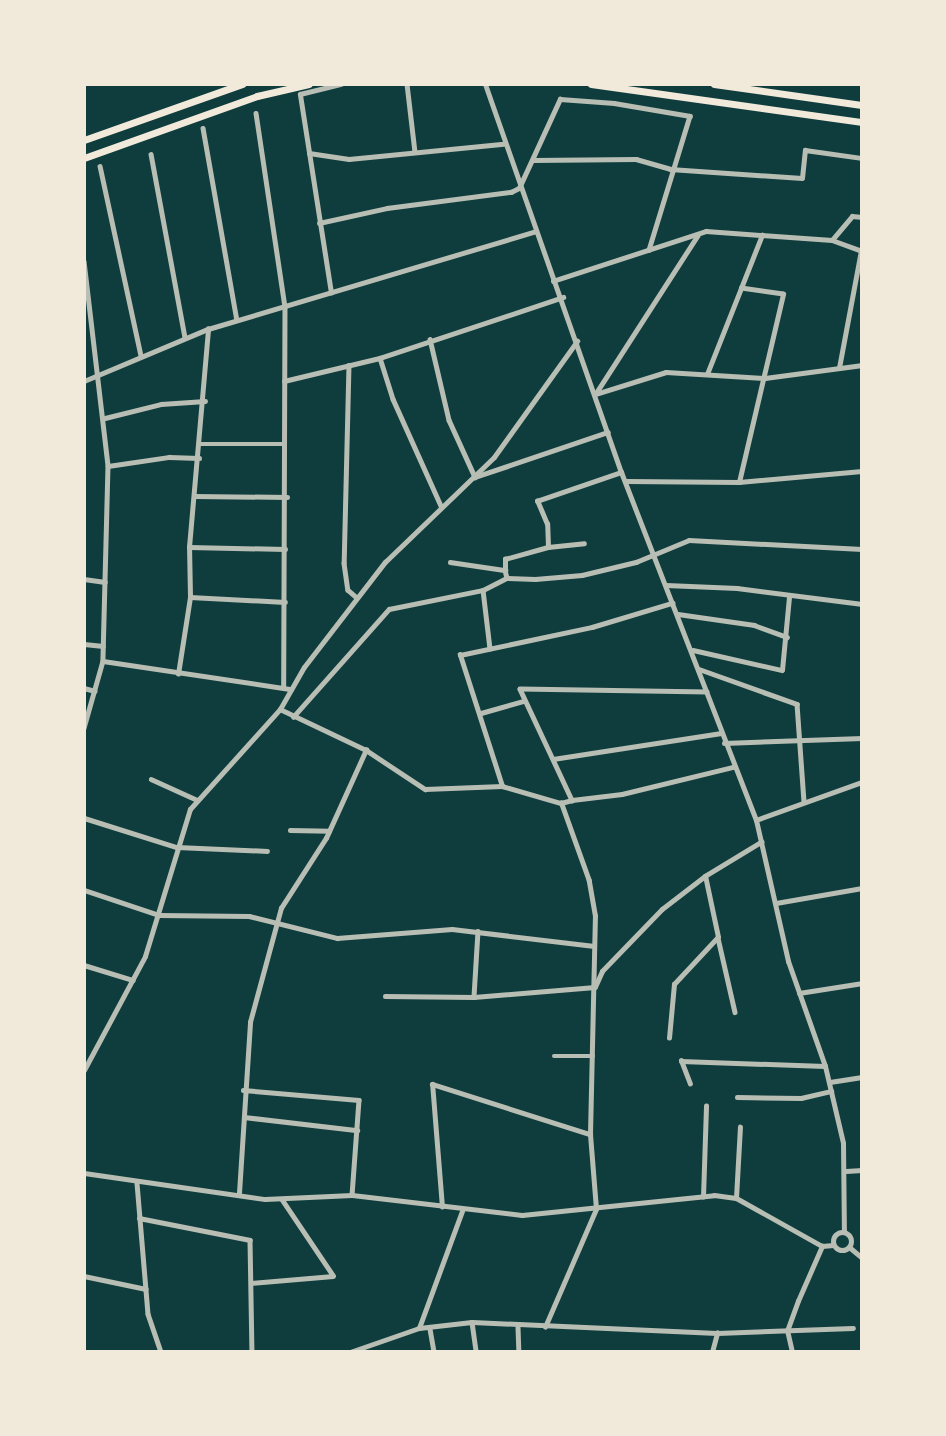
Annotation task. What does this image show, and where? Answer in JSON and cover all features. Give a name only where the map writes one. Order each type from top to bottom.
[{"type":"highway","points":[[84,140],[242,84]]},
{"type":"highway","points":[[84,158],[245,100],[309,84]]},
{"type":"highway","points":[[591,84],[862,122]]},
{"type":"highway","points":[[714,84],[862,105]]},
{"type":"street","points":[[331,293],[300,94],[341,84]]},
{"type":"street","points":[[407,84],[415,152]]},
{"type":"street","points":[[485,84],[534,232],[563,297],[621,472],[627,481],[693,650],[724,743],[756,820],[799,993],[830,1082],[846,1171],[844,1232]]},
{"type":"street","points":[[519,188],[560,99],[690,116],[670,169],[649,250]]},
{"type":"street","points":[[256,113],[285,307],[284,444],[288,498],[284,686]]},
{"type":"street","points":[[203,128],[237,320]]},
{"type":"street","points":[[309,153],[349,159],[503,144]]},
{"type":"street","points":[[533,160],[636,159],[670,169],[802,178],[805,150],[862,158]]},
{"type":"street","points":[[151,154],[185,337]]},
{"type":"street","points":[[100,166],[141,355]]},
{"type":"street","points":[[319,223],[519,188]]},
{"type":"street","points":[[832,240],[852,216],[862,217]]},
{"type":"street","points":[[554,281],[706,231],[832,240],[862,250],[839,369]]},
{"type":"street","points":[[84,381],[208,329],[534,232]]},
{"type":"street","points":[[707,374],[762,235]]},
{"type":"street","points":[[596,394],[697,236]]},
{"type":"street","points":[[84,261],[97,375],[105,418],[108,466],[103,661],[84,729]]},
{"type":"street","points":[[739,482],[783,294],[741,288]]},
{"type":"street","points":[[284,381],[380,358],[430,339],[563,297]]},
{"type":"street","points":[[178,674],[190,597],[189,547],[205,401],[208,329]]},
{"type":"street","points":[[430,339],[449,421],[475,477]]},
{"type":"street","points":[[84,1070],[133,980],[159,915],[176,847],[197,800],[281,709],[291,689],[356,597],[441,506],[475,477],[540,398],[577,341]]},
{"type":"street","points":[[380,358],[396,407],[441,506]]},
{"type":"street","points":[[349,365],[344,563],[348,590],[356,597]]},
{"type":"street","points":[[596,394],[666,372],[765,378],[862,365]]},
{"type":"street","points":[[105,418],[161,404],[205,401]]},
{"type":"street","points":[[475,477],[609,432]]},
{"type":"street","points":[[201,444],[284,444]]},
{"type":"street","points":[[108,466],[169,457],[199,458]]},
{"type":"street","points":[[627,481],[739,482],[862,471]]},
{"type":"street","points":[[548,547],[547,524],[537,502],[621,472]]},
{"type":"street","points":[[195,496],[288,498]]},
{"type":"street","points":[[293,717],[389,609],[483,590],[507,578],[582,575],[654,555],[689,540],[862,549]]},
{"type":"street","points":[[507,578],[505,559],[548,547],[584,543]]},
{"type":"street","points":[[189,547],[285,549]]},
{"type":"street","points":[[450,562],[505,570]]},
{"type":"street","points":[[84,579],[104,582]]},
{"type":"street","points":[[666,585],[737,588],[789,597],[862,604]]},
{"type":"street","points":[[483,590],[490,649]]},
{"type":"street","points":[[190,597],[285,603]]},
{"type":"street","points":[[693,650],[782,670],[789,597]]},
{"type":"street","points":[[502,786],[481,713],[460,655],[592,627],[673,603]]},
{"type":"street","points":[[678,614],[754,625],[787,637]]},
{"type":"street","points":[[84,644],[103,646]]},
{"type":"street","points":[[103,661],[291,689]]},
{"type":"street","points":[[699,669],[797,704],[804,802]]},
{"type":"street","points":[[84,688],[95,691]]},
{"type":"street","points":[[572,800],[523,701],[520,689],[708,692]]},
{"type":"street","points":[[481,713],[523,701]]},
{"type":"street","points":[[281,709],[366,750],[425,789],[502,786],[561,803],[622,794],[733,767]]},
{"type":"street","points":[[553,759],[721,733]]},
{"type":"street","points":[[724,743],[862,738]]},
{"type":"street","points":[[239,1193],[243,1090],[250,1022],[278,922],[294,883],[329,831],[366,750]]},
{"type":"street","points":[[151,779],[197,800]]},
{"type":"street","points":[[756,820],[862,782]]},
{"type":"street","points":[[545,1327],[596,1209],[590,1134],[595,987],[589,881],[561,803]]},
{"type":"street","points":[[84,818],[176,847],[267,851]]},
{"type":"street","points":[[289,830],[329,831]]},
{"type":"street","points":[[595,987],[602,971],[663,909],[705,876],[761,842]]},
{"type":"street","points":[[705,876],[735,1012]]},
{"type":"street","points":[[776,903],[862,888]]},
{"type":"street","points":[[84,890],[159,915],[219,914],[278,922],[337,938],[452,929],[594,946]]},
{"type":"street","points":[[474,997],[478,931]]},
{"type":"street","points":[[669,1038],[674,984],[718,937]]},
{"type":"street","points":[[84,965],[133,980]]},
{"type":"street","points":[[799,993],[862,983]]},
{"type":"street","points":[[385,996],[474,997],[595,987]]},
{"type":"street","points":[[554,1056],[593,1056]]},
{"type":"street","points":[[690,1084],[681,1061],[825,1066]]},
{"type":"street","points":[[830,1082],[862,1077]]},
{"type":"street","points":[[442,1207],[432,1084],[590,1134]]},
{"type":"street","points":[[243,1090],[359,1100],[352,1195]]},
{"type":"street","points":[[737,1097],[801,1098],[831,1091]]},
{"type":"street","points":[[703,1197],[706,1106]]},
{"type":"street","points":[[244,1117],[357,1130]]},
{"type":"street","points":[[736,1198],[740,1127]]},
{"type":"street","points":[[846,1171],[862,1170]]},
{"type":"street","points":[[84,1173],[137,1183],[282,1200],[352,1195],[462,1211],[522,1215],[703,1197],[736,1198],[822,1246],[833,1245],[841,1250],[849,1247]]},
{"type":"street","points":[[137,1183],[146,1289],[161,1352]]},
{"type":"street","points":[[251,1283],[333,1276],[282,1200]]},
{"type":"street","points":[[419,1328],[462,1211]]},
{"type":"street","points":[[139,1218],[250,1240],[251,1352]]},
{"type":"street","points":[[833,1245],[835,1234],[844,1232]]},
{"type":"street","points":[[844,1232],[851,1238],[849,1247]]},
{"type":"street","points":[[792,1352],[787,1331],[822,1246]]},
{"type":"street","points":[[849,1247],[862,1258]]},
{"type":"street","points":[[84,1276],[146,1289]]},
{"type":"street","points":[[350,1352],[419,1328],[430,1329],[472,1322],[518,1327],[717,1333],[853,1328]]},
{"type":"street","points":[[472,1322],[476,1352]]},
{"type":"street","points":[[518,1327],[519,1352]]},
{"type":"street","points":[[430,1329],[435,1352]]},
{"type":"street","points":[[712,1352],[717,1333]]}]
